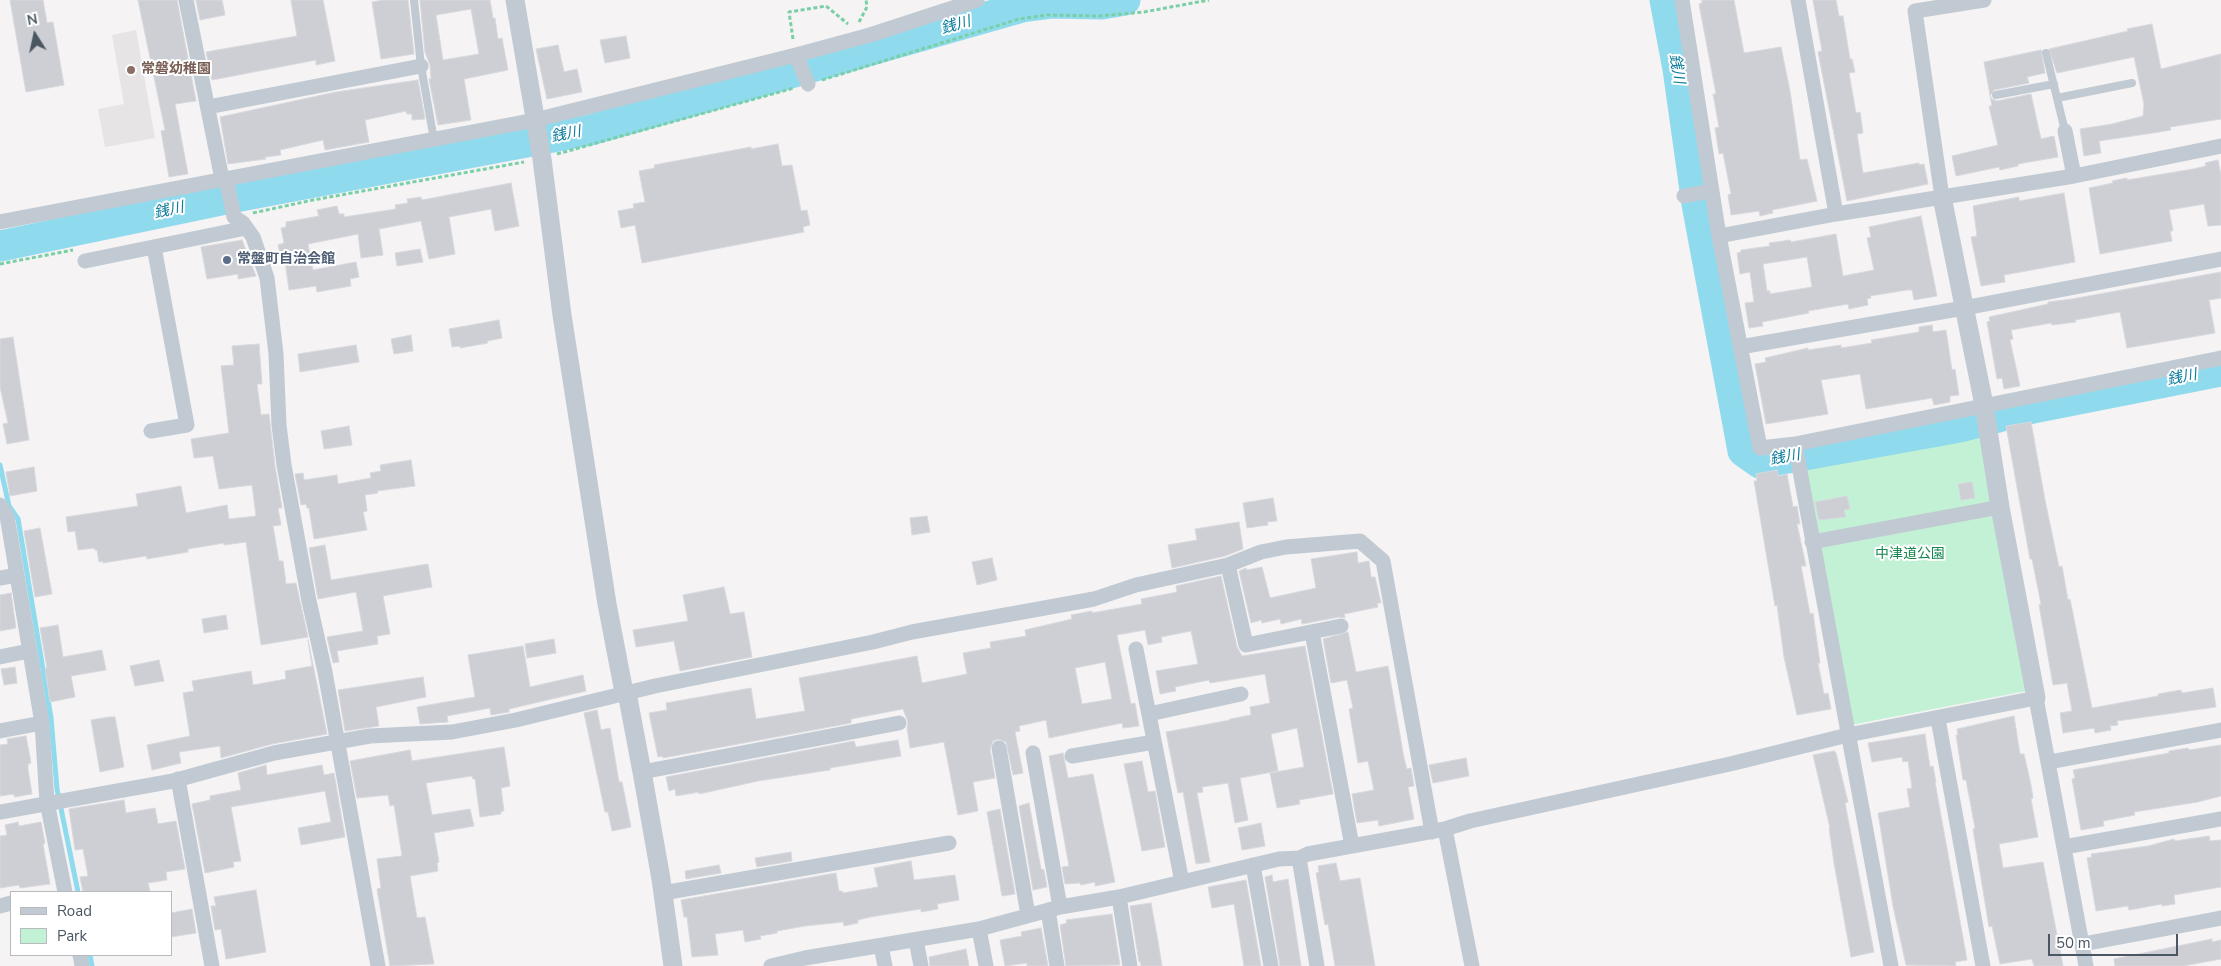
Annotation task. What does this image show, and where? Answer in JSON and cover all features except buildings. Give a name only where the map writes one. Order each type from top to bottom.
[{"type":"street","points":[[186,0],[232,211],[234,217],[253,237],[267,278],[276,354],[279,417],[284,464],[309,601],[338,741],[378,966]]},
{"type":"street","points":[[515,0],[541,155],[574,392],[624,692],[628,698],[663,893],[673,966]]},
{"type":"street","points":[[0,222],[434,140],[535,123],[798,58],[977,0]]},
{"type":"street","points":[[1682,0],[1711,191],[1760,448],[1797,452],[1984,408],[2221,358]]},
{"type":"street","points":[[1798,0],[1836,214]]},
{"type":"street","points":[[1984,0],[1915,11],[1953,261],[1984,408],[2000,507],[2086,966]]},
{"type":"street","points":[[798,58],[807,83]]},
{"type":"street","points":[[208,107],[421,66]]},
{"type":"street","points":[[2065,131],[2074,176]]},
{"type":"street","points":[[1719,236],[1836,214],[2074,176],[2221,146]]},
{"type":"street","points":[[1684,196],[1711,191]]},
{"type":"street","points":[[85,261],[246,228]]},
{"type":"street","points":[[151,432],[186,425],[154,247]]},
{"type":"street","points":[[1740,348],[2221,259]]},
{"type":"street","points":[[1797,452],[1890,966]]},
{"type":"street","points":[[0,505],[7,516],[5,534],[17,575],[30,651],[42,724],[47,802],[65,891]]},
{"type":"street","points":[[1812,542],[2000,507]]},
{"type":"street","points":[[0,812],[178,779],[274,753],[338,741],[370,736],[452,732],[516,720],[624,692],[912,632],[1094,598],[1136,585],[1228,565],[1261,552],[1286,547],[1360,540],[1383,561],[1438,831],[1472,966]]},
{"type":"street","points":[[1228,565],[1246,645],[1341,626]]},
{"type":"street","points":[[0,578],[17,575]]},
{"type":"street","points":[[1312,632],[1352,846]]},
{"type":"street","points":[[1136,649],[1182,882]]},
{"type":"street","points":[[0,657],[30,651]]},
{"type":"street","points":[[1148,714],[1241,694]]},
{"type":"street","points":[[771,966],[806,962],[881,946],[979,929],[1028,915],[1119,897],[1279,859],[1299,858],[1308,854],[1438,831],[1470,821],[1730,764],[1848,735],[1938,719],[2036,698]]},
{"type":"street","points":[[1938,719],[1982,966]]},
{"type":"street","points":[[642,772],[899,723]]},
{"type":"street","points":[[0,732],[42,724]]},
{"type":"street","points":[[2049,762],[2221,730]]},
{"type":"street","points":[[1072,756],[1154,742]]},
{"type":"street","points":[[999,748],[1028,915]]},
{"type":"street","points":[[1032,753],[1054,909],[1057,966]]},
{"type":"street","points":[[178,779],[212,966]]},
{"type":"street","points":[[2064,847],[2221,819]]},
{"type":"street","points":[[663,893],[949,843]]},
{"type":"street","points":[[1299,858],[1317,966]]},
{"type":"street","points":[[1253,865],[1271,966]]},
{"type":"street","points":[[1119,897],[1130,966]]},
{"type":"street","points":[[2083,944],[2221,918]]},
{"type":"street","points":[[979,929],[986,966]]},
{"type":"street","points":[[916,940],[921,966]]},
{"type":"street","points":[[881,946],[885,966]]},
{"type":"lane","points":[[414,0],[421,66],[434,140]]},
{"type":"lane","points":[[2046,53],[2065,131]]},
{"type":"lane","points":[[2057,98],[2132,83]]},
{"type":"lane","points":[[1996,95],[2054,84]]},
{"type":"path","points":[[798,58],[789,12],[826,6],[848,24],[858,22],[867,7],[866,0]]},
{"type":"path","points":[[807,83],[1019,19],[1047,15],[1099,16],[1144,12],[1209,0]]},
{"type":"shaded area","name":"常磐幼稚園","points":[[136,30],[155,138],[105,147],[98,109],[124,104],[112,35]]},
{"type":"green space","name":"中津道公園","points":[[1979,429],[2026,691],[1851,725],[1802,463]]},
{"type":"waterway","name":"銭川","points":[[0,246],[235,197],[590,130],[1022,7],[1053,3],[1102,4],[1125,0]]},
{"type":"waterway","name":"銭川","points":[[1665,0],[1678,69],[1697,204],[1743,451],[1760,463],[1960,427],[2033,408],[2221,371]]},
{"type":"waterway","points":[[0,465],[9,506],[18,519],[51,718],[57,789],[78,891]]},
{"type":"waterway","points":[[90,956],[92,966]]},
{"type":"place","name":"常磐幼稚園","points":[[131,70]]},
{"type":"place","name":"常盤町自治会館","points":[[227,260]]}]
